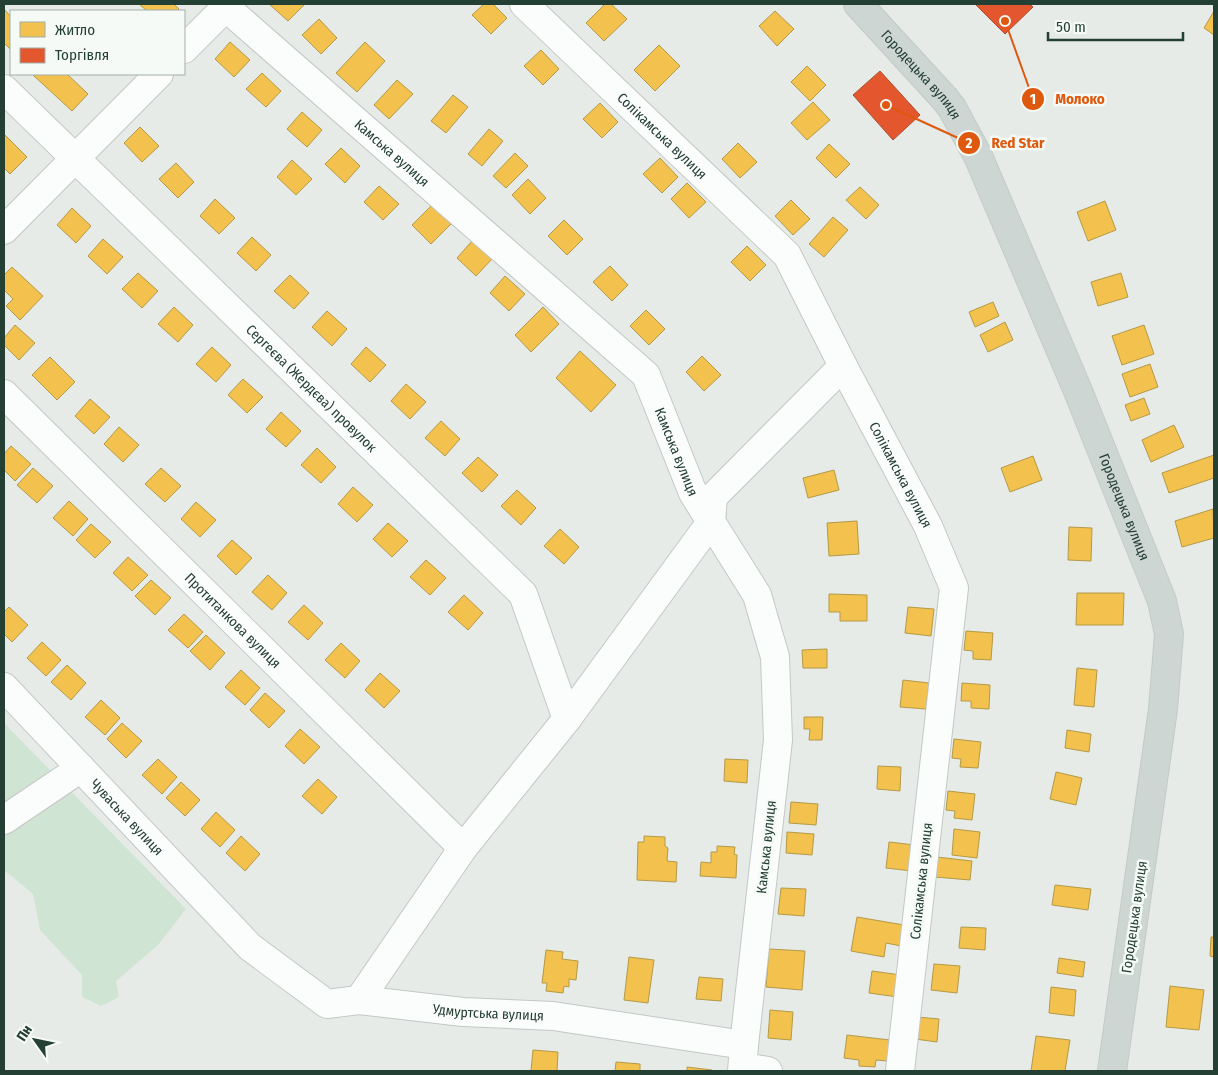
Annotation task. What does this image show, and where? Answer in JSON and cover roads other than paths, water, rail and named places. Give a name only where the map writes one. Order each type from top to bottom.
[{"type":"main road","name":"Городецька вулиця","points":[[858,4],[945,99],[952,108],[978,156],[1078,391],[1162,601],[1169,634],[1163,709],[1112,1071]]},
{"type":"street","name":"Солікамська вулиця","points":[[524,4],[787,255],[843,366],[928,526],[954,588],[900,1071]]},
{"type":"street","points":[[185,48],[225,5]]},
{"type":"street","name":"Камська вулиця","points":[[225,5],[646,375],[693,493],[757,595],[775,657],[778,740],[749,1064]]},
{"type":"street","points":[[4,230],[158,75]]},
{"type":"street","name":"Сергеєва (Жердєва) провулок","points":[[4,89],[523,594],[566,719]]},
{"type":"street","points":[[359,1000],[463,848],[566,719],[711,522],[713,498],[843,366]]},
{"type":"street","name":"Протитанкова вулиця","points":[[4,394],[463,848]]},
{"type":"street","name":"Чуваська вулиця","points":[[4,687],[250,947]]},
{"type":"street","points":[[4,820],[81,768]]},
{"type":"street","name":"Удмуртська вулиця","points":[[250,947],[327,1004],[359,1000],[463,1012],[553,1016],[749,1064]]},
{"type":"place","name":"Молоко","points":[[1005,21]]},
{"type":"place","name":"Red Star","points":[[886,105]]}]
